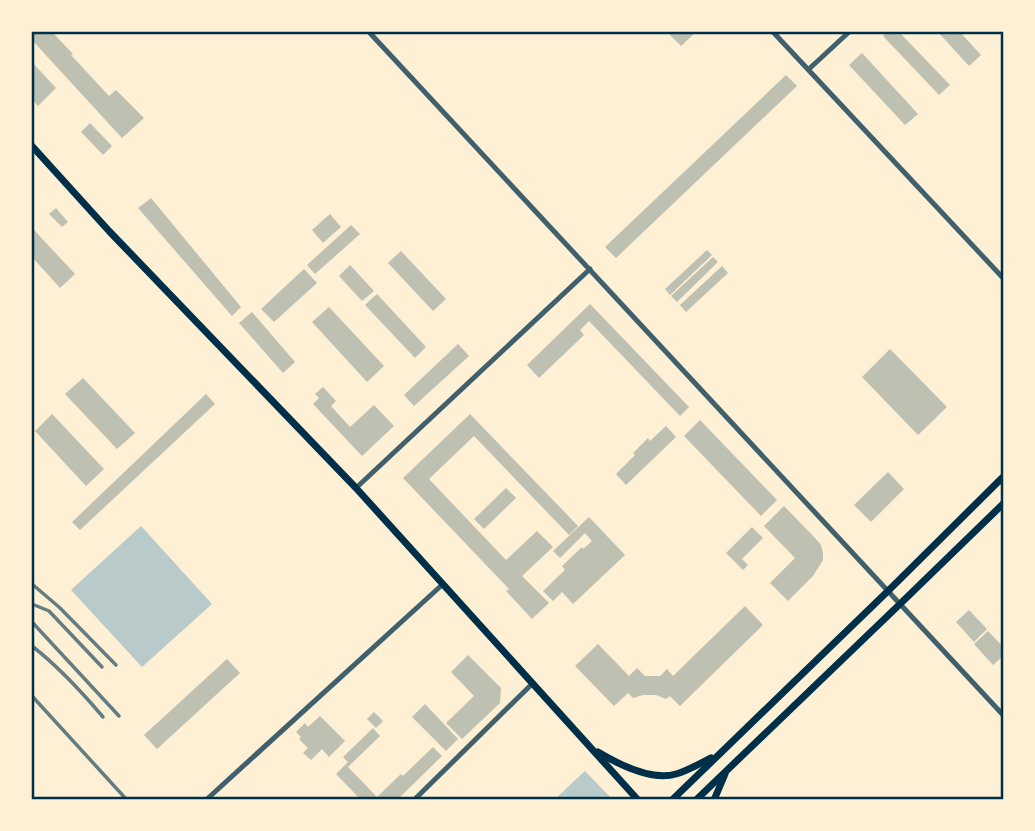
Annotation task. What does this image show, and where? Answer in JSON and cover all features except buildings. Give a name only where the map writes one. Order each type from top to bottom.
[{"type":"main road","points":[[32,146],[118,241],[356,488],[638,800]]},
{"type":"main road","points":[[672,800],[1003,476]]},
{"type":"main road","points":[[696,800],[1003,503]]},
{"type":"main road","points":[[589,746],[617,763],[648,774],[674,775],[718,755]]},
{"type":"main road","points":[[714,800],[727,770]]},
{"type":"street","points":[[369,32],[1003,716]]},
{"type":"street","points":[[774,32],[1003,279]]},
{"type":"street","points":[[809,69],[849,32]]},
{"type":"street","points":[[356,488],[590,269]]},
{"type":"street","points":[[206,800],[443,584]]},
{"type":"street","points":[[414,800],[533,683]]},
{"type":"shaded area","points":[[141,526],[212,604],[142,667],[71,590]]},
{"type":"shaded area","points":[[585,771],[612,799],[555,799]]},
{"type":"railway","points":[[32,584],[59,607],[116,665]]},
{"type":"railway","points":[[32,604],[49,611],[102,667]]},
{"type":"railway","points":[[32,622],[119,716]]},
{"type":"railway","points":[[32,646],[51,662],[103,717]]},
{"type":"railway","points":[[32,696],[127,800]]}]
